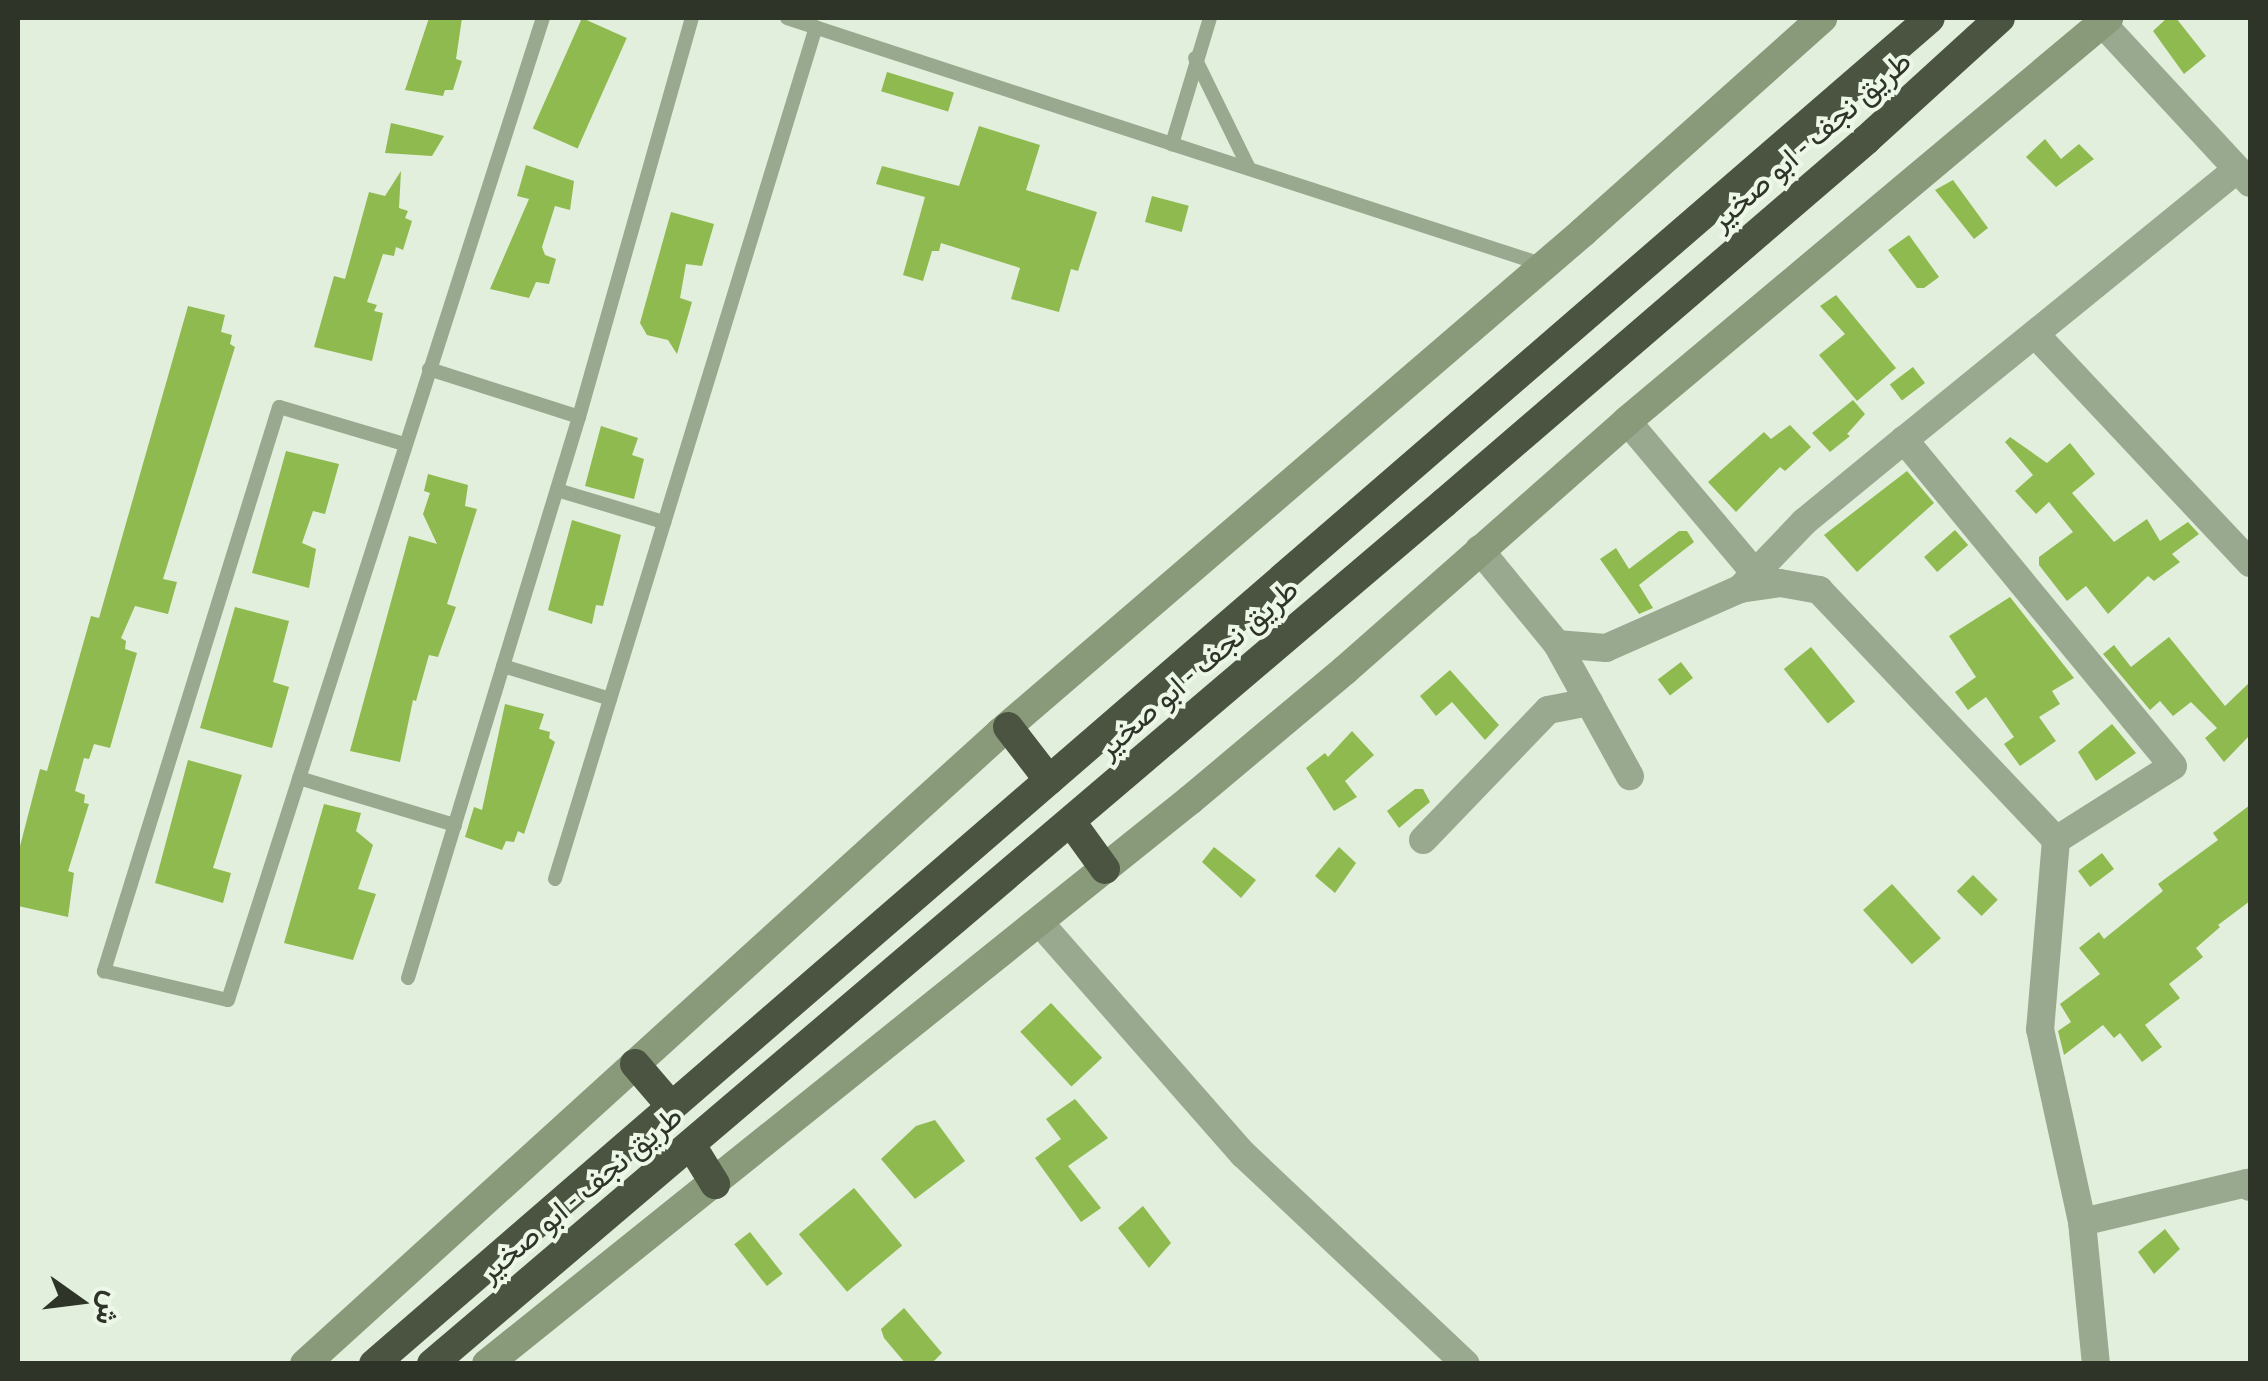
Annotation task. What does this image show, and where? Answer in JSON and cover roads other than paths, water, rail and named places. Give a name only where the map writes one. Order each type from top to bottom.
[{"type":"highway","name":"طريق نجف - ابو صخير","points":[[374,1364],[1930,18]]},
{"type":"highway","name":"طريق نجف - ابو صخير","points":[[432,1364],[1866,140],[2000,18]]},
{"type":"highway","points":[[1008,726],[1049,780]]},
{"type":"highway","points":[[1071,822],[1105,870]]},
{"type":"highway","points":[[635,1064],[671,1106]]},
{"type":"highway","points":[[691,1145],[715,1184]]},
{"type":"main road","points":[[305,1364],[1008,726],[1544,266],[1822,18]]},
{"type":"main road","points":[[487,1364],[1105,870],[1345,670],[1626,421],[2105,20]]},
{"type":"street","points":[[1557,644],[1606,648],[1747,581],[1804,522],[1904,440],[2244,176],[2105,20]]},
{"type":"street","points":[[2036,335],[2250,563]]},
{"type":"street","points":[[1626,421],[1747,581],[1819,590],[2056,840],[2040,1030],[2082,1222],[2096,1364]]},
{"type":"street","points":[[1904,440],[2174,766],[2056,840]]},
{"type":"street","points":[[1480,548],[1557,644],[1630,776]]},
{"type":"street","points":[[1423,840],[1548,710],[1589,702]]},
{"type":"street","points":[[1040,923],[1243,1154],[1466,1364]]},
{"type":"street","points":[[2082,1222],[2246,1184],[2250,1187]]},
{"type":"lane","points":[[404,444],[279,408],[104,971],[228,1000],[543,18]]},
{"type":"lane","points":[[408,978],[579,416],[692,18]]},
{"type":"lane","points":[[787,18],[1544,266]]},
{"type":"lane","points":[[1172,144],[1210,18]]},
{"type":"lane","points":[[556,880],[816,27]]},
{"type":"lane","points":[[1195,58],[1249,168]]},
{"type":"lane","points":[[428,368],[579,416]]},
{"type":"lane","points":[[557,490],[664,522]]},
{"type":"lane","points":[[503,666],[610,698]]},
{"type":"lane","points":[[298,778],[455,826]]}]
